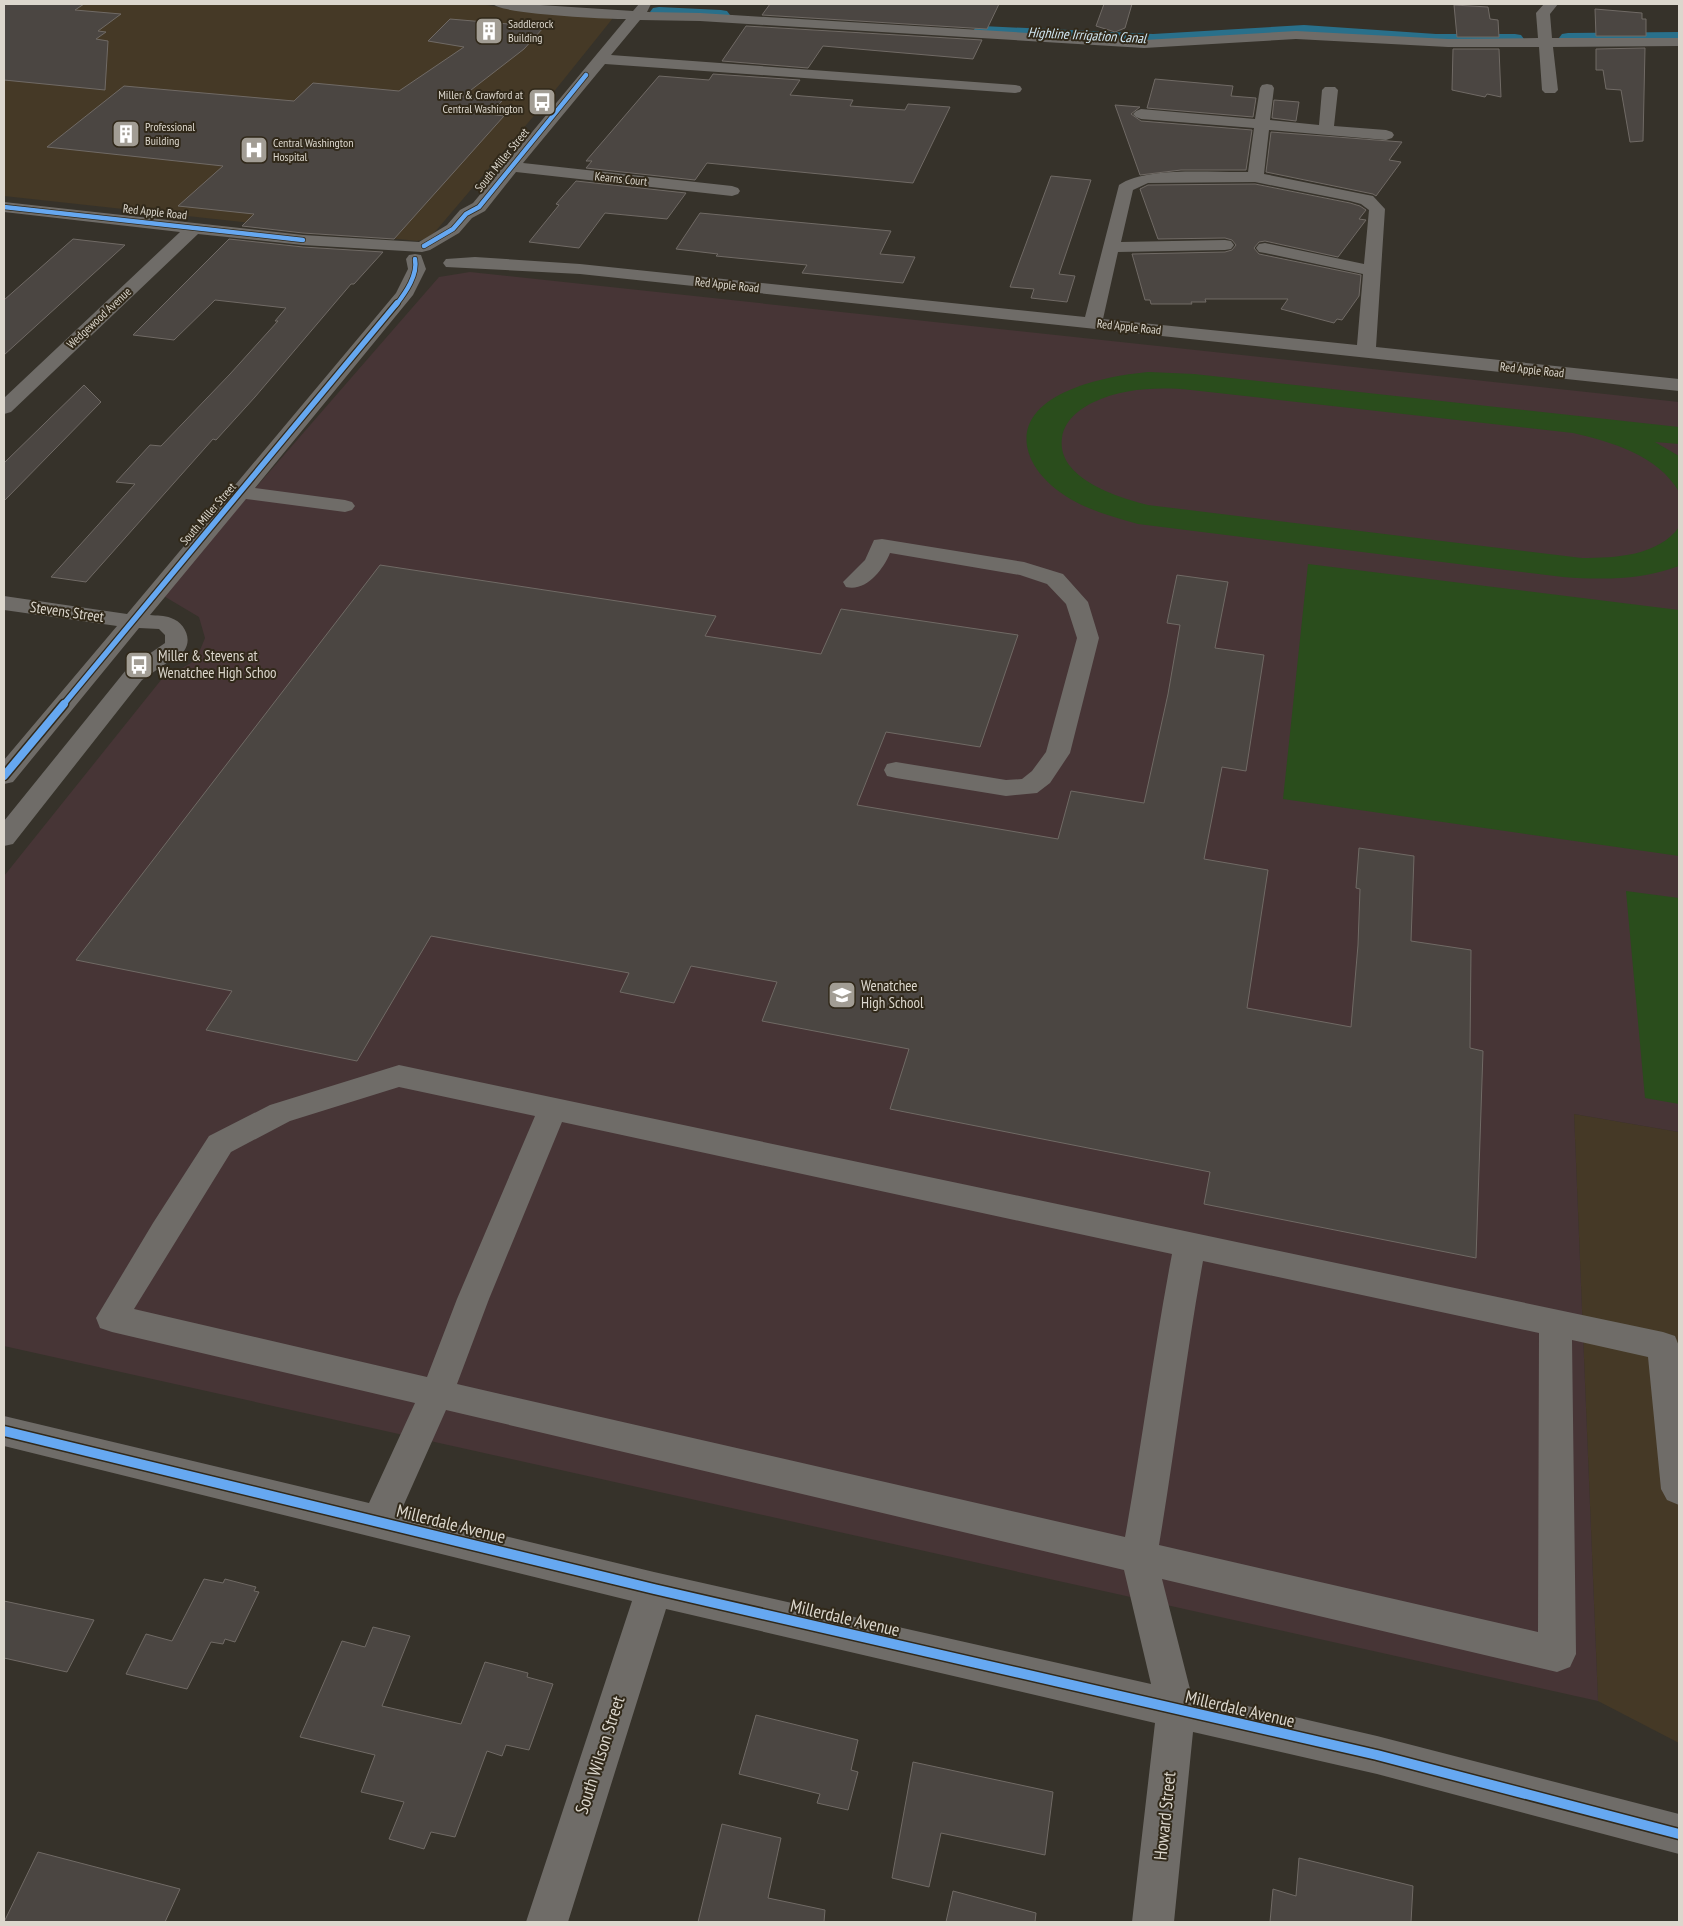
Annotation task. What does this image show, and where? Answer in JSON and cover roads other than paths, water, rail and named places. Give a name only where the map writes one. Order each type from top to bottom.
[{"type":"street","points":[[500,4],[551,10],[640,10],[709,18],[1144,44],[1296,35],[1448,43],[1679,42]]},
{"type":"street","points":[[1550,90],[1543,13],[1551,4]]},
{"type":"street","name":"South Miller Street","points":[[4,776],[404,295],[417,269],[419,253],[453,229],[466,214],[478,207],[640,10]]},
{"type":"street","points":[[601,59],[1015,89]]},
{"type":"street","points":[[1255,177],[1267,88]]},
{"type":"street","points":[[1326,130],[1330,90]]},
{"type":"street","points":[[1141,114],[1386,135]]},
{"type":"street","name":"Kearns Court","points":[[511,166],[732,191]]},
{"type":"street","points":[[1093,323],[1124,188],[1134,182],[1147,178],[1255,177],[1352,196],[1367,200],[1377,208],[1366,352]]},
{"type":"street","name":"Red Apple Road","points":[[4,207],[419,253],[447,244],[461,245],[479,253],[580,269]]},
{"type":"street","name":"South Miller Street","points":[[461,245],[482,215],[478,207]]},
{"type":"street","name":"Wedgewood Avenue","points":[[4,408],[194,228]]},
{"type":"street","points":[[442,268],[464,254],[461,245]]},
{"type":"street","points":[[1111,247],[1225,245]]},
{"type":"street","points":[[1265,248],[1372,271]]},
{"type":"street","name":"Red Apple Road","points":[[419,253],[428,265],[442,268],[474,262],[580,269],[1679,385]]},
{"type":"street","name":"South Miller Street","points":[[404,295],[442,268]]},
{"type":"street","points":[[241,492],[345,506]]},
{"type":"street","points":[[854,582],[875,563],[882,545],[1024,569],[1054,579],[1076,602],[1088,638],[1058,753],[1041,777],[1028,787],[1006,788],[896,770]]},
{"type":"street","name":"Stevens Street","points":[[4,603],[131,622],[165,623],[176,633],[176,646],[134,675],[4,838]]},
{"type":"street","points":[[1556,1323],[1557,1654],[112,1318],[220,1144],[280,1113],[399,1076],[552,1109],[1556,1323],[1663,1346],[1679,1489]]},
{"type":"street","points":[[378,1522],[437,1393],[477,1290],[552,1109]]},
{"type":"street","points":[[1139,1556],[1158,1451],[1172,1340],[1190,1245]]},
{"type":"street","name":"Millerdale Avenue","points":[[4,1431],[654,1589],[1377,1755],[1679,1834]]},
{"type":"street","name":"Howard Street","points":[[1139,1556],[1176,1710],[1153,1922]]},
{"type":"street","name":"South Wilson Street","points":[[547,1922],[654,1589]]},
{"type":"waterway","name":"Highline Irrigation Canal","points":[[659,12],[721,15]]},
{"type":"waterway","name":"Highline Irrigation Canal","points":[[982,31],[1153,39],[1304,30],[1436,39],[1515,39]]},
{"type":"waterway","name":"Highline Irrigation Canal","points":[[1568,38],[1679,37]]},
{"type":"place","name":"Saddlerock Building","points":[[489,31]]},
{"type":"place","name":"Miller & Crawford at Central Washington","points":[[542,102]]},
{"type":"place","name":"Professional Building","points":[[126,134]]},
{"type":"place","name":"Central Washington Hospital","points":[[254,150]]},
{"type":"place","name":"Miller & Stevens at Wenatchee High Schoo","points":[[139,665]]},
{"type":"place","name":"Wenatchee High School","points":[[842,995]]}]
